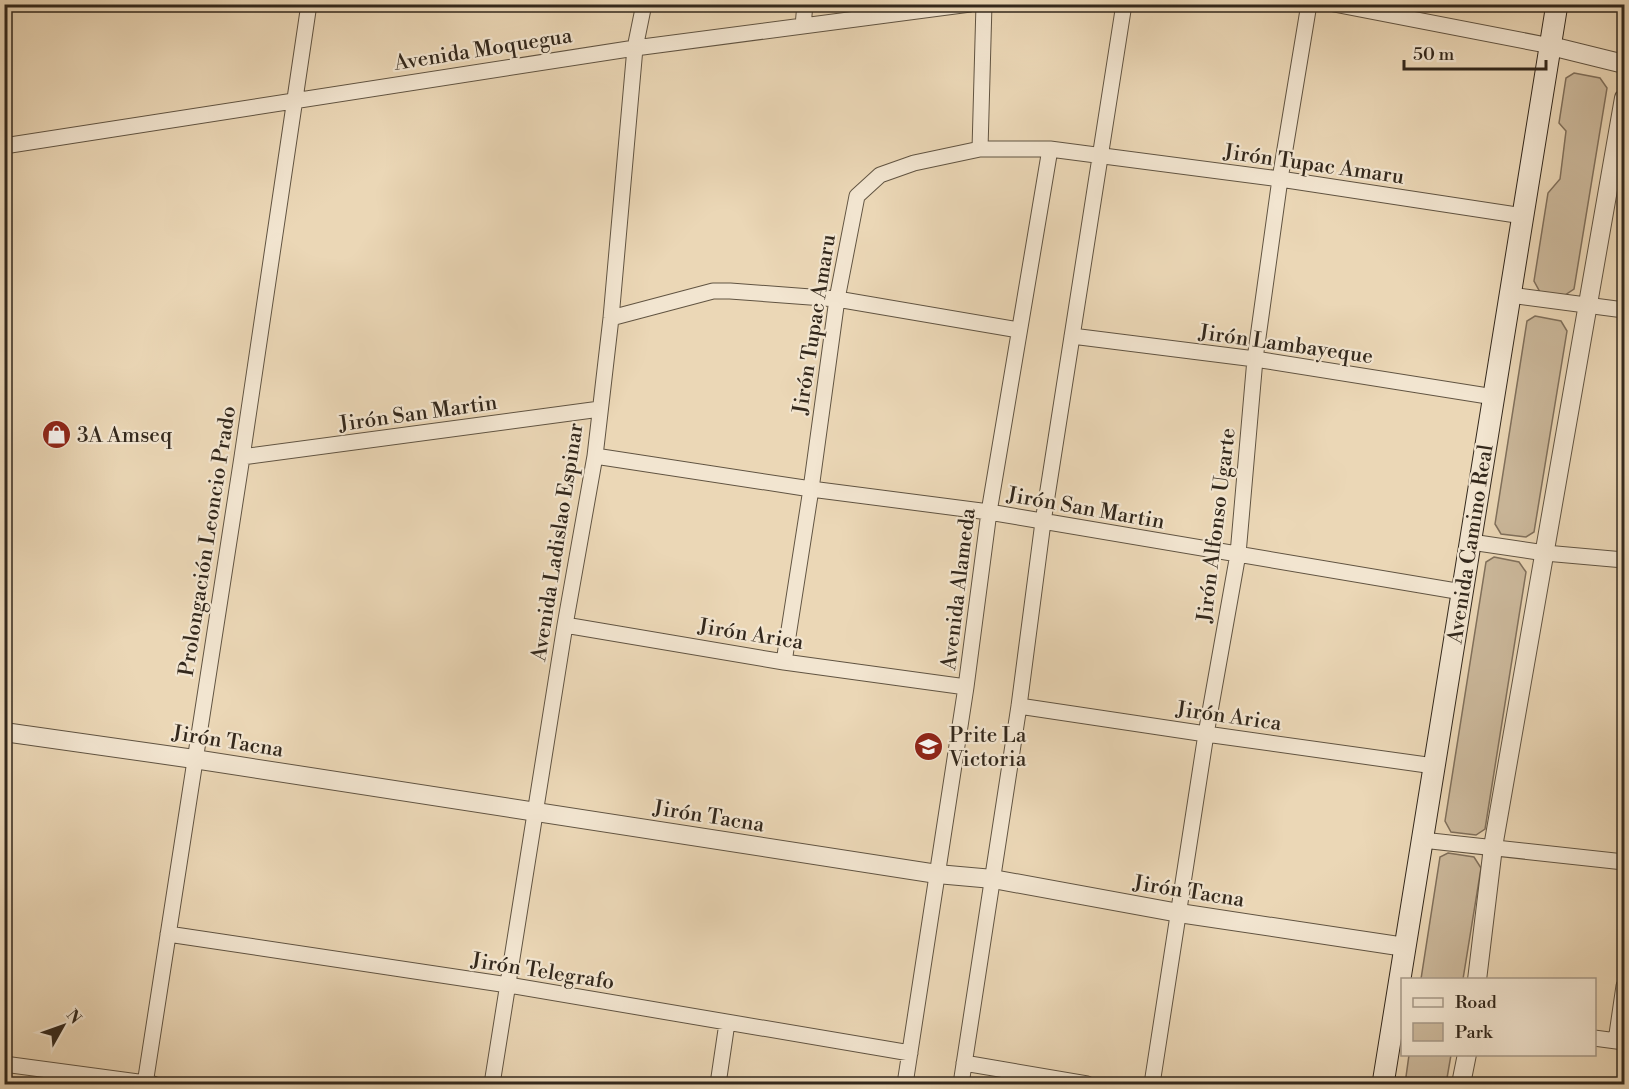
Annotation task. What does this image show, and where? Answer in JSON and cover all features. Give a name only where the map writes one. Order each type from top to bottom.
[{"type":"main road","name":"Avenida Camino Real","points":[[1383,1084],[1557,4]]},
{"type":"street","name":"Prolongación Leoncio Prado","points":[[148,1084],[194,759],[242,458],[309,4]]},
{"type":"street","name":"Avenida Ladislao Espinar","points":[[492,1084],[565,625],[595,456],[611,318],[635,48],[644,4]]},
{"type":"street","points":[[803,26],[805,4]]},
{"type":"street","name":"Avenida Moquegua","points":[[4,146],[635,48],[970,4]]},
{"type":"street","points":[[980,149],[984,4]]},
{"type":"street","points":[[961,1084],[1019,706],[1043,522],[1124,4]]},
{"type":"street","name":"Jirón Alfonso Ugarte","points":[[1152,1084],[1206,734],[1238,554],[1255,359],[1280,179],[1309,4]]},
{"type":"street","points":[[1334,4],[1551,46],[1624,64]]},
{"type":"street","points":[[1477,978],[1493,847],[1624,98]]},
{"type":"street","name":"Jirón Tupac Amaru","points":[[784,662],[812,489],[837,298],[857,196],[880,175],[914,162],[980,149],[1050,149]]},
{"type":"street","points":[[1050,149],[1099,155]]},
{"type":"street","name":"Avenida Alameda","points":[[906,1084],[966,687],[988,512],[1050,149]]},
{"type":"street","name":"Jirón Tupac Amaru","points":[[1099,155],[1280,179],[1523,216]]},
{"type":"street","points":[[611,318],[713,291],[837,298],[1019,330]]},
{"type":"street","points":[[1510,295],[1624,310]]},
{"type":"street","name":"Jirón Lambayeque","points":[[1072,336],[1255,359],[1494,397]]},
{"type":"street","name":"Jirón San Martin","points":[[242,458],[600,410]]},
{"type":"street","name":"Jirón San Martin","points":[[595,456],[812,489],[988,512],[1462,592]]},
{"type":"street","points":[[1471,542],[1545,553],[1624,560]]},
{"type":"street","name":"Jirón Arica","points":[[565,625],[784,662],[966,687]]},
{"type":"street","name":"Jirón Arica","points":[[1019,706],[1434,765]]},
{"type":"street","name":"Jirón Tacna","points":[[4,732],[194,759],[937,874],[993,879],[1179,913],[1405,947]]},
{"type":"street","points":[[1422,840],[1624,862]]},
{"type":"street","name":"Jirón Telegrafo","points":[[168,934],[508,986],[910,1053]]},
{"type":"street","points":[[1596,1038],[1620,1041],[1624,986]]},
{"type":"street","points":[[717,1084],[727,1023]]},
{"type":"street","points":[[1461,1084],[1467,1056]]},
{"type":"street","points":[[964,1063],[1087,1084]]},
{"type":"street","points":[[4,1064],[148,1084]]},
{"type":"green space","points":[[1574,73],[1600,78],[1607,88],[1574,289],[1565,295],[1540,292],[1534,281],[1548,193],[1560,179],[1566,131],[1559,123],[1566,78]]},
{"type":"green space","points":[[1535,316],[1561,321],[1567,331],[1534,532],[1526,537],[1501,534],[1495,524],[1527,321]]},
{"type":"green space","points":[[1494,557],[1519,562],[1526,572],[1485,829],[1476,835],[1451,832],[1445,821],[1486,562]]},
{"type":"green space","points":[[1448,853],[1474,857],[1481,868],[1463,978],[1421,978],[1440,857]]},
{"type":"green space","points":[[1409,1056],[1451,1056],[1446,1084],[1405,1084]]},
{"type":"place","name":"3A Amseq","points":[[56,435]]},
{"type":"place","name":"Prite La Victoria","points":[[928,747]]}]
